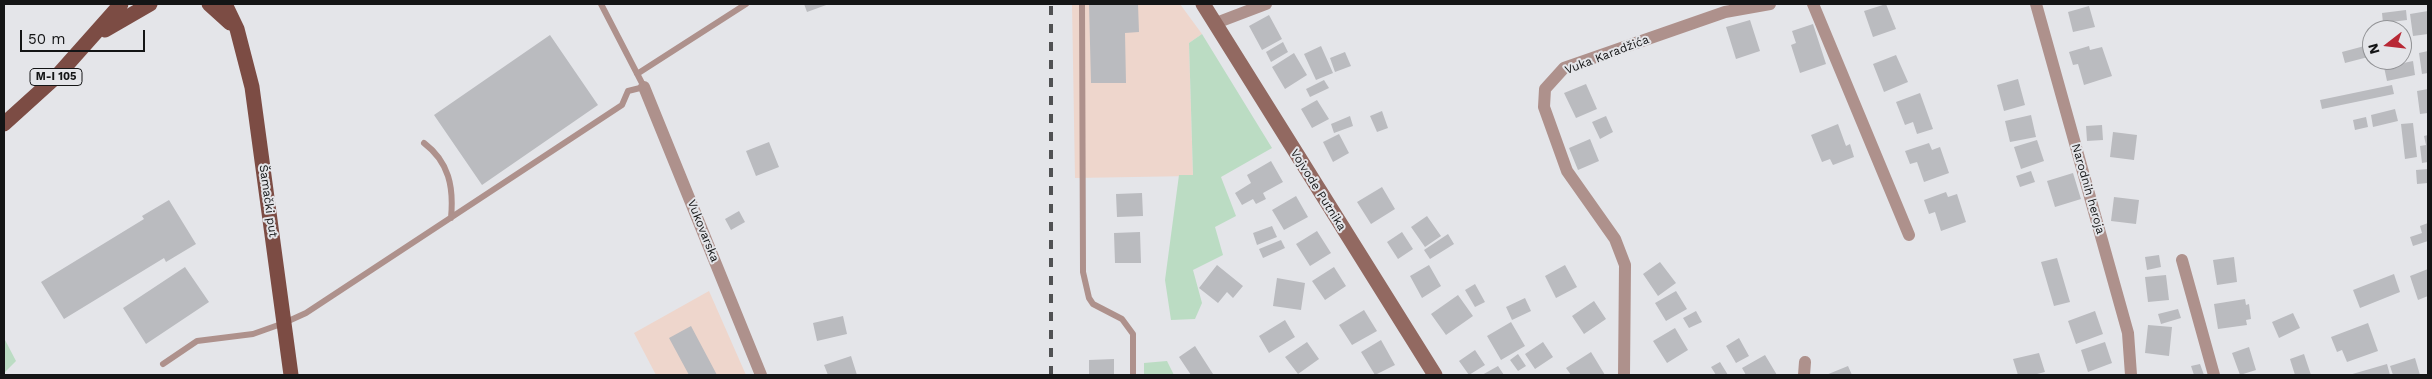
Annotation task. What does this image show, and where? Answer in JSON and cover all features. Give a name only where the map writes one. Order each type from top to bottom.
[{"type":"main road","name":"M-I 105","points":[[4,124],[17,114],[94,37],[121,4]]},
{"type":"main road","points":[[94,37],[150,4]]},
{"type":"main road","points":[[209,4],[237,29]]},
{"type":"main road","name":"Šamački put","points":[[226,4],[237,29],[252,87],[291,375]]},
{"type":"street","name":"Vojvode Putnika","points":[[1203,4],[1435,375]]},
{"type":"street","points":[[1216,23],[1266,4]]},
{"type":"street","name":"Vuka Karadžića","points":[[1624,375],[1625,265],[1615,239],[1586,201],[1567,171],[1544,107],[1545,89],[1564,68],[1725,12],[1770,4]]},
{"type":"street","points":[[1812,4],[1909,235]]},
{"type":"street","name":"Narodnih heroja","points":[[2036,4],[2128,333],[2131,375]]},
{"type":"street","name":"Vukovarska","points":[[644,87],[761,375]]},
{"type":"street","points":[[2182,260],[2214,375]]},
{"type":"lane","points":[[163,364],[197,341],[252,334],[306,313],[622,105],[628,91],[644,87],[600,4]]},
{"type":"lane","points":[[637,74],[746,4]]},
{"type":"lane","points":[[1082,4],[1083,272],[1089,298],[1094,304],[1122,319],[1132,334],[1133,375]]},
{"type":"lane","points":[[424,143],[436,152],[447,174],[454,195],[451,218]]},
{"type":"shaded area","points":[[1072,4],[1180,4],[1202,34],[1189,43],[1193,176],[1075,178]]},
{"type":"shaded area","points":[[709,291],[746,375],[656,375],[634,333]]},
{"type":"green space","points":[[1202,34],[1272,148],[1221,177],[1236,216],[1215,227],[1223,255],[1193,270],[1202,303],[1195,319],[1171,320],[1165,280],[1179,175],[1193,175],[1189,43]]},
{"type":"green space","points":[[4,338],[16,361],[4,373]]},
{"type":"green space","points":[[1167,361],[1174,375],[1144,375],[1144,363]]},
{"type":"building","points":[[804,4],[829,4],[807,12]]},
{"type":"building","points":[[1089,4],[1138,4],[1139,32],[1125,33],[1126,83],[1091,83]]},
{"type":"building","points":[[1886,4],[1896,29],[1873,37],[1864,11]]},
{"type":"building","points":[[2089,6],[2095,27],[2073,32],[2068,12]]},
{"type":"building","points":[[2406,10],[2407,20],[2383,20],[2382,13]]},
{"type":"building","points":[[2428,11],[2428,34],[2413,36],[2410,14]]},
{"type":"building","points":[[1269,15],[1282,39],[1262,50],[1249,26]]},
{"type":"building","points":[[1750,20],[1760,51],[1736,59],[1726,27]]},
{"type":"building","points":[[1813,24],[1826,64],[1800,73],[1791,45],[1796,43],[1792,31]]},
{"type":"building","points":[[550,35],[598,105],[482,185],[434,115]]},
{"type":"building","points":[[1283,42],[1288,52],[1271,62],[1266,52]]},
{"type":"building","points":[[1321,46],[1333,73],[1316,80],[1304,54]]},
{"type":"building","points":[[2089,46],[2090,50],[2102,47],[2112,76],[2084,85],[2078,64],[2073,65],[2069,52]]},
{"type":"building","points":[[2362,47],[2362,59],[2345,63],[2342,52]]},
{"type":"building","points":[[2428,51],[2428,73],[2422,74],[2419,53]]},
{"type":"building","points":[[1345,52],[1351,66],[1335,72],[1330,58]]},
{"type":"building","points":[[1294,53],[1307,75],[1285,89],[1272,67]]},
{"type":"building","points":[[1896,55],[1908,82],[1884,92],[1873,64]]},
{"type":"building","points":[[2412,61],[2415,75],[2387,81],[2385,70],[2412,70]]},
{"type":"building","points":[[2018,79],[2025,105],[2004,111],[1997,85]]},
{"type":"building","points":[[1324,80],[1329,88],[1310,97],[1306,89]]},
{"type":"building","points":[[1586,84],[1597,109],[1576,118],[1564,93]]},
{"type":"building","points":[[2392,85],[2394,94],[2322,109],[2320,100]]},
{"type":"building","points":[[2428,89],[2428,113],[2420,114],[2417,91]]},
{"type":"building","points":[[1920,93],[1933,129],[1917,134],[1913,122],[1905,125],[1896,102]]},
{"type":"building","points":[[1317,100],[1329,119],[1312,128],[1301,109]]},
{"type":"building","points":[[2395,109],[2398,121],[2373,127],[2371,115]]},
{"type":"building","points":[[1382,111],[1388,128],[1377,132],[1370,116]]},
{"type":"building","points":[[2031,115],[2036,137],[2010,142],[2005,121]]},
{"type":"building","points":[[1350,116],[1353,126],[1334,133],[1331,124]]},
{"type":"building","points":[[1606,116],[1613,132],[1600,139],[1592,122]]},
{"type":"building","points":[[2366,117],[2368,127],[2355,130],[2353,120]]},
{"type":"building","points":[[2413,123],[2417,157],[2405,159],[2401,124]]},
{"type":"building","points":[[1838,124],[1846,146],[1850,144],[1854,157],[1833,165],[1830,159],[1822,162],[1811,135]]},
{"type":"building","points":[[2102,125],[2103,140],[2087,141],[2086,126]]},
{"type":"building","points":[[2113,132],[2137,135],[2134,160],[2110,157]]},
{"type":"building","points":[[1339,134],[1349,153],[1333,162],[1323,142]]},
{"type":"building","points":[[2428,135],[2428,162],[2422,163],[2420,146],[2426,145],[2424,136]]},
{"type":"building","points":[[1590,139],[1599,161],[1578,170],[1569,148]]},
{"type":"building","points":[[2037,140],[2044,161],[2021,169],[2014,147]]},
{"type":"building","points":[[769,142],[779,167],[756,176],[746,151]]},
{"type":"building","points":[[1929,143],[1932,150],[1940,147],[1949,173],[1924,182],[1917,162],[1910,164],[1905,151]]},
{"type":"building","points":[[1271,161],[1283,182],[1263,193],[1266,199],[1256,204],[1253,199],[1242,205],[1235,193],[1251,183],[1247,175]]},
{"type":"building","points":[[2428,169],[2428,183],[2417,184],[2416,170]]},
{"type":"building","points":[[2031,171],[2035,182],[2020,187],[2016,176]]},
{"type":"building","points":[[2073,173],[2081,199],[2055,207],[2047,181]]},
{"type":"building","points":[[1382,187],[1395,209],[1371,224],[1357,202]]},
{"type":"building","points":[[1946,192],[1948,197],[1957,194],[1966,222],[1941,231],[1935,212],[1929,214],[1924,200]]},
{"type":"building","points":[[1142,193],[1143,216],[1117,217],[1116,194]]},
{"type":"building","points":[[1296,196],[1308,217],[1284,230],[1272,210]]},
{"type":"building","points":[[2114,197],[2139,200],[2136,224],[2111,221]]},
{"type":"building","points":[[169,200],[196,244],[166,262],[164,258],[64,319],[41,282],[144,219],[142,216]]},
{"type":"building","points":[[739,211],[745,222],[731,230],[725,219]]},
{"type":"building","points":[[1427,216],[1441,236],[1425,247],[1411,227]]},
{"type":"building","points":[[2428,223],[2428,241],[2413,246],[2410,237],[2422,233],[2420,226]]},
{"type":"building","points":[[1272,226],[1277,237],[1257,245],[1253,233]]},
{"type":"building","points":[[1317,231],[1331,253],[1310,266],[1296,244]]},
{"type":"building","points":[[1140,232],[1141,263],[1115,263],[1114,233]]},
{"type":"building","points":[[1402,232],[1413,249],[1398,259],[1387,242]]},
{"type":"building","points":[[1448,234],[1454,244],[1430,259],[1424,250]]},
{"type":"building","points":[[1281,240],[1285,248],[1263,258],[1259,249]]},
{"type":"building","points":[[2159,255],[2161,267],[2147,270],[2145,257]]},
{"type":"building","points":[[2234,257],[2237,282],[2217,285],[2213,260]]},
{"type":"building","points":[[2057,258],[2070,302],[2054,306],[2041,262]]},
{"type":"building","points":[[1660,262],[1676,283],[1658,296],[1643,274]]},
{"type":"building","points":[[1217,265],[1243,286],[1233,298],[1227,292],[1218,303],[1199,288]]},
{"type":"building","points":[[1429,265],[1441,286],[1422,298],[1410,276]]},
{"type":"building","points":[[1565,265],[1577,287],[1556,298],[1545,276]]},
{"type":"building","points":[[185,267],[209,302],[146,344],[123,308]]},
{"type":"building","points":[[1334,267],[1346,286],[1325,300],[1312,281]]},
{"type":"building","points":[[2428,269],[2428,296],[2418,300],[2410,276]]},
{"type":"building","points":[[2394,274],[2400,292],[2360,308],[2353,290]]},
{"type":"building","points":[[2166,275],[2169,300],[2148,302],[2145,277]]},
{"type":"building","points":[[1277,278],[1305,283],[1301,310],[1273,306]]},
{"type":"building","points":[[1475,284],[1485,302],[1475,307],[1465,290]]},
{"type":"building","points":[[1676,291],[1687,309],[1666,321],[1655,303]]},
{"type":"building","points":[[1458,295],[1473,316],[1446,335],[1431,314]]},
{"type":"building","points":[[1525,298],[1531,311],[1512,320],[1506,307]]},
{"type":"building","points":[[2245,299],[2246,305],[2249,304],[2251,319],[2246,320],[2247,325],[2218,329],[2214,304]]},
{"type":"building","points":[[1594,301],[1606,319],[1584,334],[1572,316]]},
{"type":"building","points":[[2178,309],[2181,318],[2161,324],[2158,314]]},
{"type":"building","points":[[1364,310],[1377,331],[1352,345],[1339,325]]},
{"type":"building","points":[[1696,311],[1702,322],[1689,328],[1683,318]]},
{"type":"building","points":[[2095,311],[2103,334],[2076,344],[2068,321]]},
{"type":"building","points":[[2293,313],[2300,328],[2279,338],[2272,322]]},
{"type":"building","points":[[843,316],[847,334],[817,341],[813,323]]},
{"type":"building","points":[[1285,320],[1295,337],[1269,353],[1259,336]]},
{"type":"building","points":[[1511,322],[1525,346],[1501,360],[1487,336]]},
{"type":"building","points":[[2368,323],[2378,351],[2347,362],[2342,350],[2337,352],[2331,337]]},
{"type":"building","points":[[2148,325],[2172,327],[2169,356],[2145,353]]},
{"type":"building","points":[[691,326],[717,375],[689,375],[669,338]]},
{"type":"building","points":[[1675,328],[1688,350],[1667,363],[1653,341]]},
{"type":"building","points":[[1739,338],[1749,356],[1736,363],[1726,346]]},
{"type":"building","points":[[1381,340],[1395,365],[1375,375],[1361,352]]},
{"type":"building","points":[[1307,342],[1319,359],[1298,374],[1285,357]]},
{"type":"building","points":[[1543,342],[1553,357],[1535,369],[1525,354]]},
{"type":"building","points":[[2105,342],[2112,363],[2088,372],[2081,350]]},
{"type":"building","points":[[1195,346],[1212,375],[1191,375],[1179,357]]},
{"type":"building","points":[[2249,347],[2256,370],[2240,375],[2232,353]]},
{"type":"building","points":[[1475,350],[1485,365],[1469,375],[1459,361]]},
{"type":"building","points":[[1591,352],[1605,375],[1571,375],[1566,368]]},
{"type":"building","points":[[2039,353],[2045,372],[2033,375],[2018,375],[2013,359]]},
{"type":"building","points":[[1518,354],[1526,366],[1518,371],[1510,360]]},
{"type":"building","points":[[2304,354],[2311,375],[2295,375],[2290,359]]},
{"type":"building","points":[[1765,355],[1777,375],[1746,375],[1742,368]]},
{"type":"building","points":[[851,356],[857,375],[828,375],[824,365]]},
{"type":"building","points":[[2415,358],[2420,375],[2393,375],[2390,366]]},
{"type":"building","points":[[1114,359],[1114,375],[1089,375],[1089,360]]},
{"type":"building","points":[[1720,362],[1728,375],[1716,375],[1711,367]]},
{"type":"building","points":[[2200,364],[2204,375],[2194,375],[2191,366]]},
{"type":"building","points":[[2387,364],[2390,375],[2349,375]]},
{"type":"building","points":[[1498,366],[1504,375],[1482,375]]},
{"type":"building","points":[[1848,366],[1852,375],[1826,375]]},
{"type":"railway","points":[[1051,4],[1051,375]]}]
